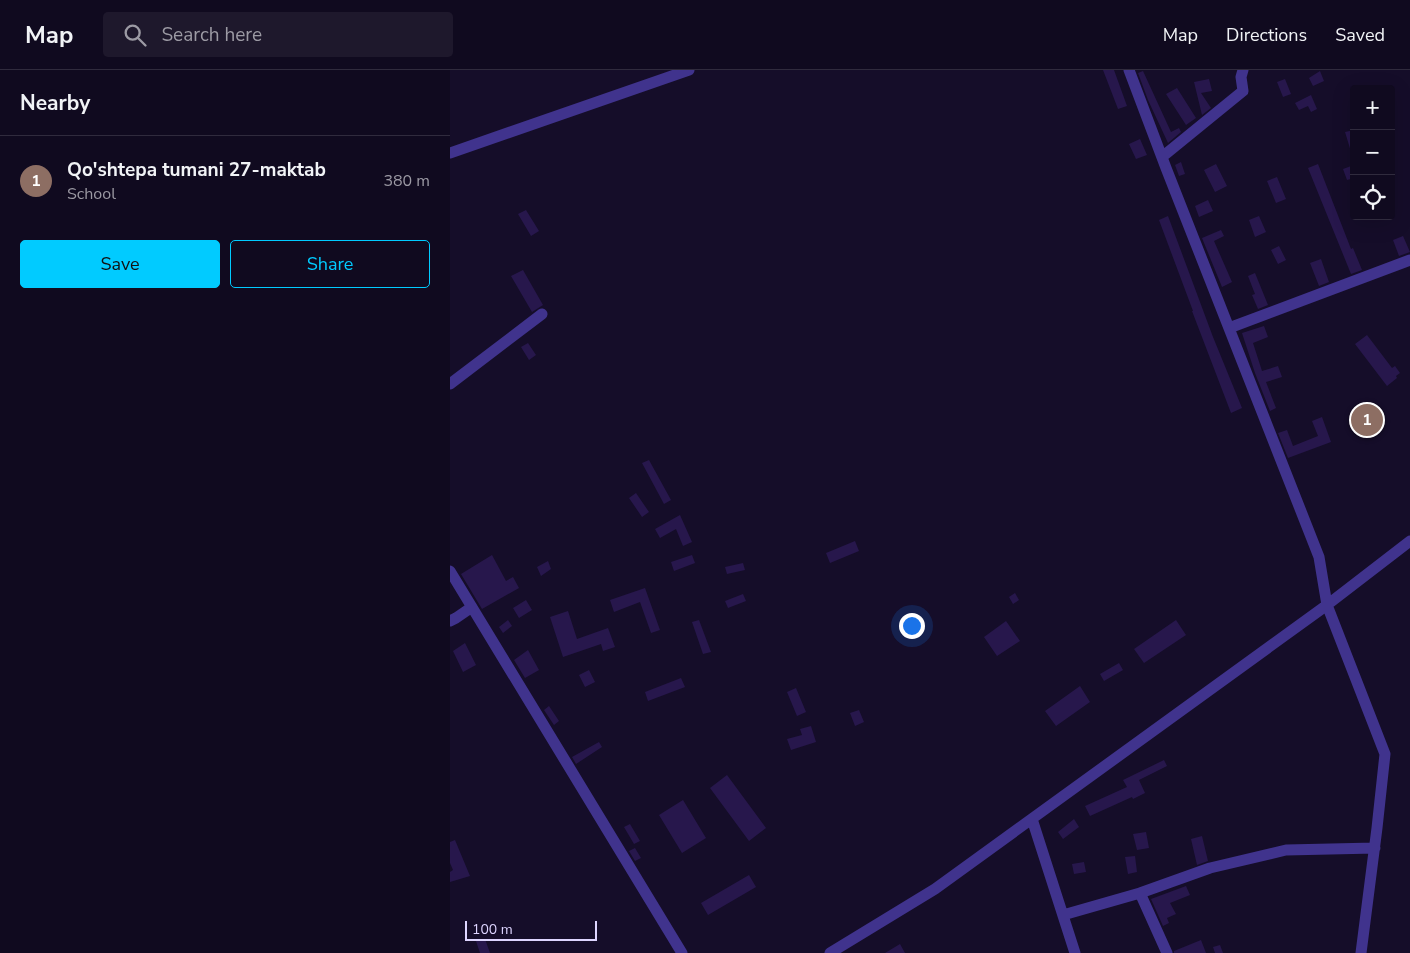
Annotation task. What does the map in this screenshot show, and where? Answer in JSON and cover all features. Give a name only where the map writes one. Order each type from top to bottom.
[{"type":"street","points":[[450,153],[689,70]]},
{"type":"street","points":[[1130,70],[1162,157],[1319,557],[1327,605],[1385,754],[1361,953]]},
{"type":"street","points":[[1162,157],[1243,91],[1241,77],[1244,70]]},
{"type":"street","points":[[1229,328],[1410,260]]},
{"type":"street","points":[[450,384],[542,314]]},
{"type":"street","points":[[830,953],[935,889],[1327,605],[1410,541]]},
{"type":"street","points":[[450,571],[682,953]]},
{"type":"street","points":[[450,620],[472,607]]},
{"type":"street","points":[[1032,819],[1075,953]]},
{"type":"street","points":[[1063,915],[1140,892],[1210,868],[1286,850],[1374,848]]},
{"type":"street","points":[[1140,892],[1167,953]]},
{"type":"building","points":[[1103,70],[1114,70],[1127,106],[1118,109]]},
{"type":"building","points":[[1143,71],[1171,132],[1179,128],[1181,132],[1168,143],[1138,73]]},
{"type":"building","points":[[1320,71],[1324,81],[1313,86],[1309,78]]},
{"type":"building","points":[[1209,79],[1212,91],[1201,93],[1211,108],[1202,115],[1194,82]]},
{"type":"building","points":[[1285,79],[1291,94],[1283,97],[1277,82]]},
{"type":"building","points":[[1177,88],[1196,118],[1186,125],[1166,94]]},
{"type":"building","points":[[1311,95],[1317,109],[1311,112],[1308,106],[1299,110],[1295,103]]},
{"type":"building","points":[[1350,131],[1350,148],[1345,132]]},
{"type":"building","points":[[1140,139],[1147,155],[1136,159],[1129,144]]},
{"type":"building","points":[[1181,162],[1185,174],[1179,176],[1175,165]]},
{"type":"building","points":[[1216,164],[1227,186],[1215,192],[1204,170]]},
{"type":"building","points":[[1318,164],[1351,249],[1353,248],[1362,270],[1351,274],[1308,168]]},
{"type":"building","points":[[1350,166],[1350,179],[1347,180],[1343,169]]},
{"type":"building","points":[[1277,177],[1286,199],[1276,203],[1267,181]]},
{"type":"building","points":[[1208,200],[1213,211],[1199,217],[1195,206]]},
{"type":"building","points":[[526,210],[539,231],[531,236],[518,214]]},
{"type":"building","points":[[1168,216],[1213,337],[1242,408],[1231,413],[1159,220]]},
{"type":"building","points":[[1259,216],[1266,232],[1255,237],[1249,220]]},
{"type":"building","points":[[1221,230],[1224,236],[1214,241],[1232,282],[1222,287],[1202,238]]},
{"type":"building","points":[[1403,236],[1410,252],[1399,256],[1393,240]]},
{"type":"building","points":[[1279,246],[1286,260],[1278,264],[1271,250]]},
{"type":"building","points":[[1321,259],[1329,282],[1319,286],[1310,263]]},
{"type":"building","points":[[523,270],[543,305],[532,312],[511,276]]},
{"type":"building","points":[[1255,273],[1268,305],[1258,309],[1252,295],[1255,294],[1248,276]]},
{"type":"building","points":[[1264,326],[1268,337],[1253,343],[1262,371],[1278,366],[1282,377],[1266,382],[1276,408],[1270,411],[1242,333]]},
{"type":"building","points":[[1367,335],[1392,368],[1395,366],[1400,373],[1387,386],[1355,344]]},
{"type":"building","points":[[528,343],[536,355],[529,360],[521,347]]},
{"type":"building","points":[[1322,417],[1331,442],[1288,458],[1278,433],[1287,430],[1293,446],[1318,436],[1312,421]]},
{"type":"building","points":[[649,460],[671,500],[664,504],[642,463]]},
{"type":"building","points":[[636,493],[649,512],[642,517],[629,498]]},
{"type":"building","points":[[680,515],[692,542],[683,546],[676,529],[660,538],[655,529]]},
{"type":"building","points":[[855,541],[859,551],[830,563],[826,553]]},
{"type":"building","points":[[492,555],[506,581],[513,577],[519,588],[482,609],[461,574]]},
{"type":"building","points":[[692,555],[695,563],[674,571],[671,562]]},
{"type":"building","points":[[548,561],[551,569],[541,576],[537,567]]},
{"type":"building","points":[[743,563],[745,570],[727,574],[725,567]]},
{"type":"building","points":[[645,588],[660,630],[651,633],[640,602],[614,612],[610,600]]},
{"type":"building","points":[[1015,593],[1019,600],[1013,604],[1009,597]]},
{"type":"building","points":[[743,594],[746,601],[728,608],[725,601]]},
{"type":"building","points":[[526,600],[532,610],[519,618],[513,608]]},
{"type":"building","points":[[568,611],[577,639],[608,628],[615,647],[603,651],[601,644],[563,657],[550,617]]},
{"type":"building","points":[[508,620],[512,626],[503,633],[499,627]]},
{"type":"building","points":[[699,620],[711,652],[703,654],[692,622]]},
{"type":"building","points":[[1176,620],[1186,635],[1144,663],[1134,649]]},
{"type":"building","points":[[1006,621],[1020,641],[997,656],[984,637]]},
{"type":"building","points":[[465,643],[476,665],[463,672],[453,651]]},
{"type":"building","points":[[528,650],[539,670],[525,678],[514,660]]},
{"type":"building","points":[[1119,663],[1123,670],[1104,681],[1100,674]]},
{"type":"building","points":[[589,670],[595,682],[585,687],[579,675]]},
{"type":"building","points":[[681,678],[685,687],[648,701],[645,692]]},
{"type":"building","points":[[1080,686],[1090,702],[1056,726],[1045,711]]},
{"type":"building","points":[[796,688],[806,712],[797,716],[787,692]]},
{"type":"building","points":[[549,706],[559,721],[554,725],[544,710]]},
{"type":"building","points":[[859,710],[864,722],[855,726],[850,713]]},
{"type":"building","points":[[811,726],[816,742],[791,750],[787,739],[802,735],[800,729]]},
{"type":"building","points":[[599,742],[602,747],[576,764],[572,757]]},
{"type":"building","points":[[1164,760],[1167,766],[1139,780],[1145,793],[1090,816],[1085,806],[1127,787],[1123,780]]},
{"type":"building","points":[[727,775],[766,828],[749,841],[710,788]]},
{"type":"building","points":[[683,800],[706,838],[682,853],[659,815]]},
{"type":"building","points":[[1074,819],[1079,827],[1063,839],[1058,832]]},
{"type":"building","points":[[630,824],[640,841],[634,844],[624,827]]},
{"type":"building","points":[[1146,832],[1149,848],[1137,850],[1133,834]]},
{"type":"building","points":[[1202,836],[1208,861],[1197,865],[1191,839]]},
{"type":"building","points":[[455,840],[470,876],[450,882],[450,872],[453,870],[450,863],[450,842]]},
{"type":"building","points":[[635,848],[641,858],[635,861],[629,851]]},
{"type":"building","points":[[1135,856],[1137,872],[1128,874],[1125,857]]},
{"type":"building","points":[[1084,862],[1086,872],[1074,874],[1072,864]]},
{"type":"building","points":[[749,875],[756,887],[708,915],[701,903]]},
{"type":"building","points":[[1186,886],[1190,895],[1170,903],[1176,914],[1167,918],[1169,923],[1163,926],[1151,899]]},
{"type":"building","points":[[485,939],[490,953],[480,953],[476,941]]},
{"type":"building","points":[[1201,940],[1206,953],[1174,953],[1174,951]]},
{"type":"building","points":[[900,944],[905,953],[885,953]]},
{"type":"building","points":[[1220,945],[1223,953],[1215,953],[1213,947]]},
{"type":"place","name":"Qo'shtepa tumani 27-maktab","points":[[1367,420]]}]
